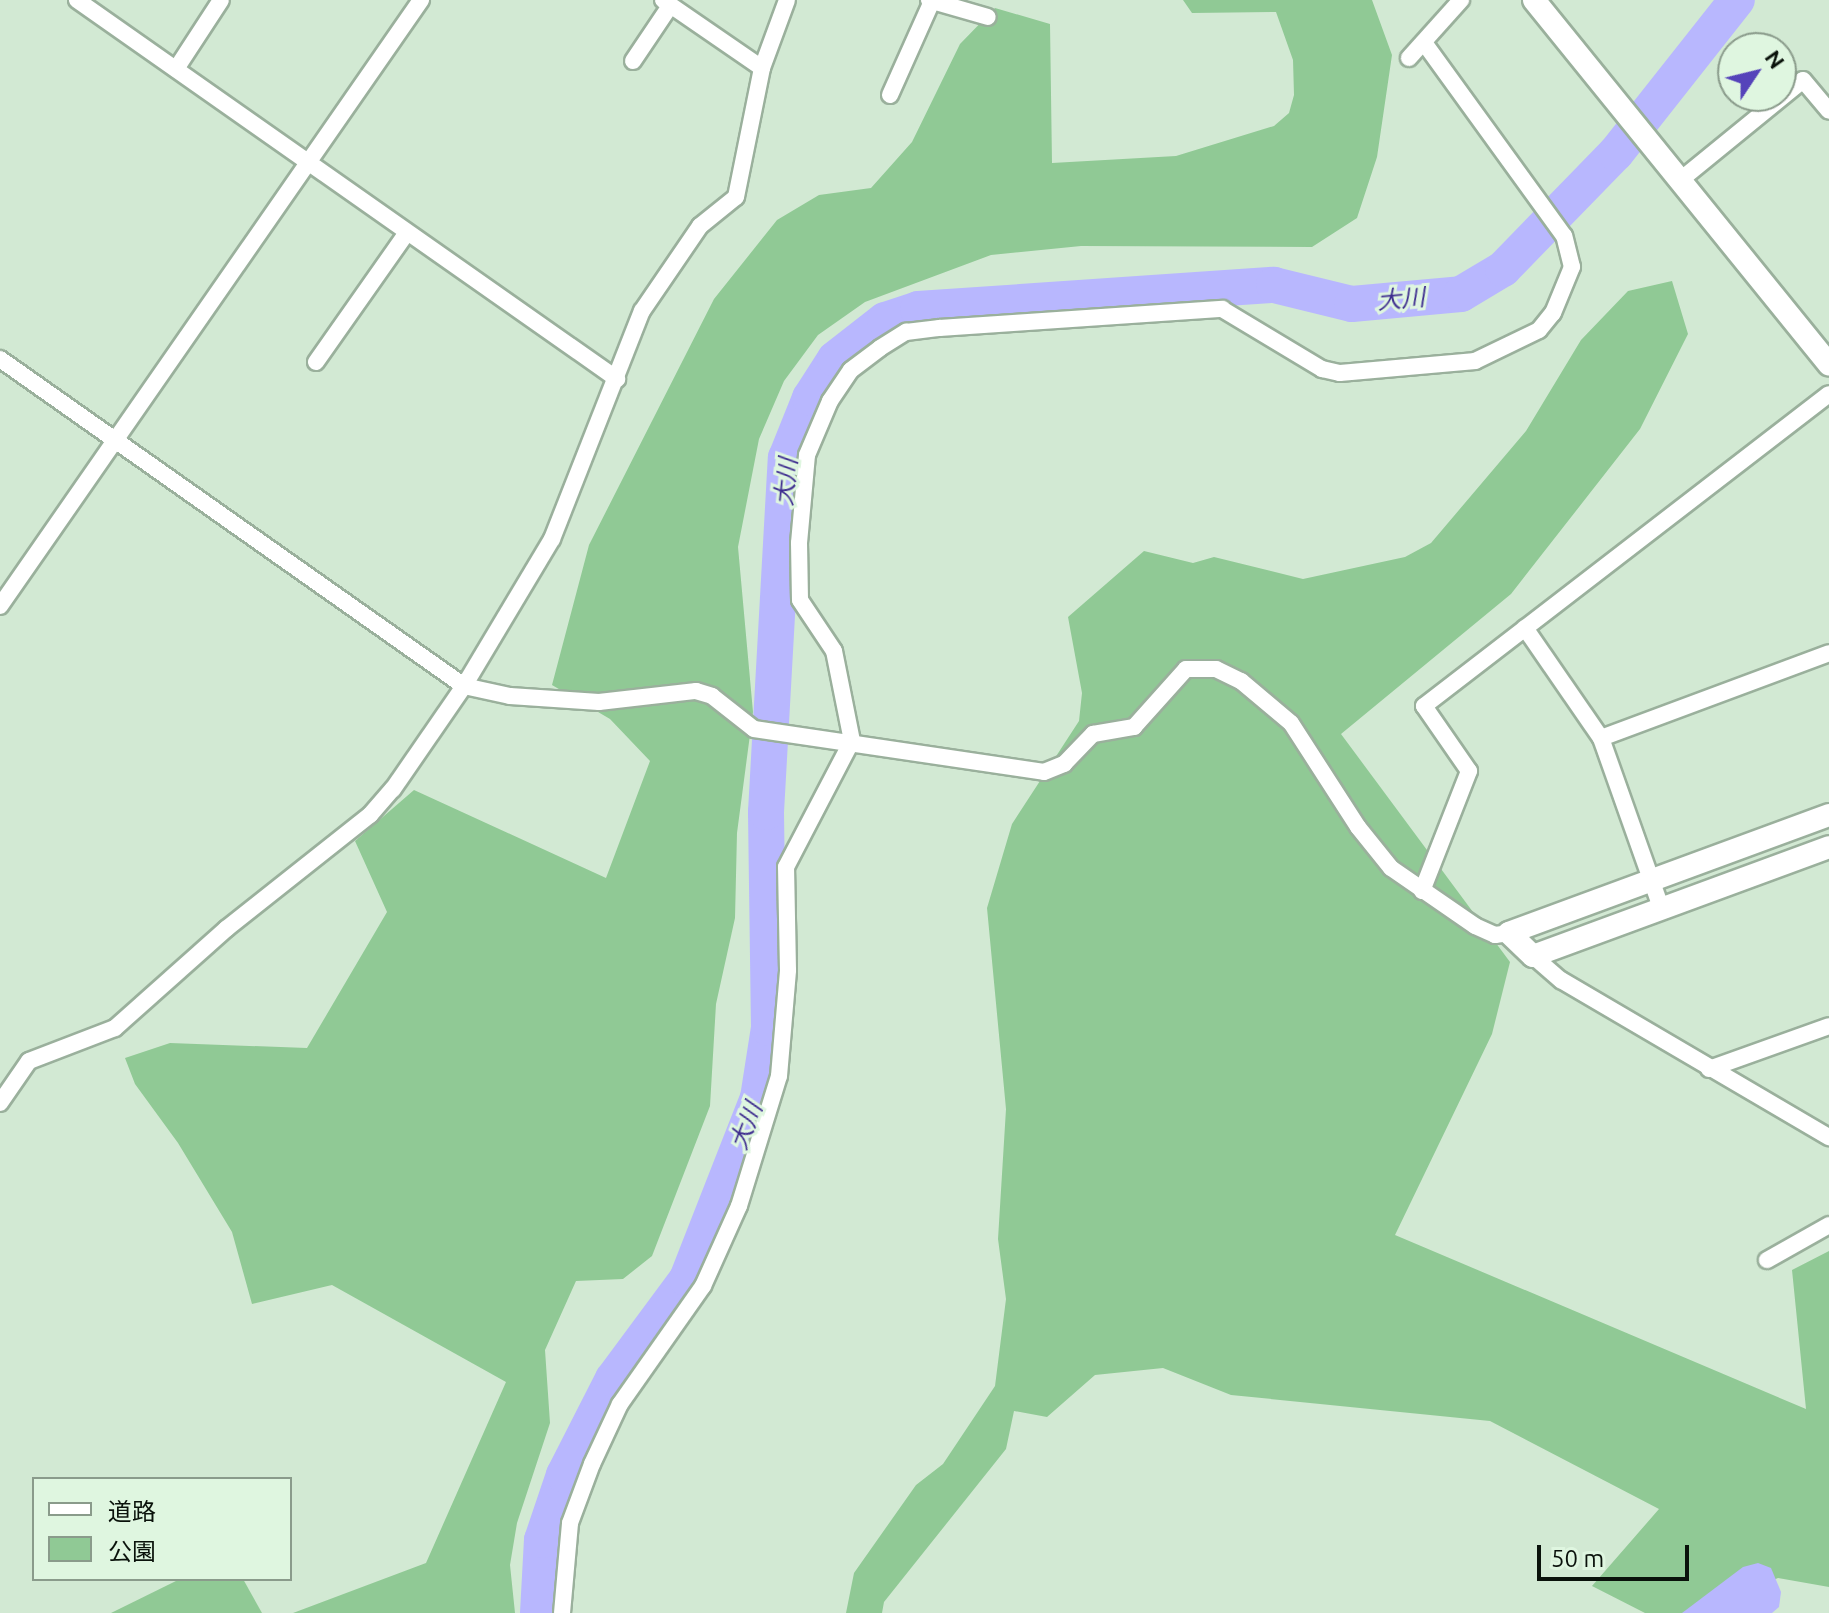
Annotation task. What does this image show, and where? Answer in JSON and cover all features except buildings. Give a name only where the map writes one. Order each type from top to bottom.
[{"type":"street","points":[[77,0],[310,161],[406,234],[617,379]]},
{"type":"street","points":[[176,69],[221,0]]},
{"type":"street","points":[[0,606],[421,0]]},
{"type":"street","points":[[0,1103],[29,1061],[115,1028],[226,929],[370,815],[464,686],[552,539],[642,311],[700,226],[736,197],[762,68],[787,0]]},
{"type":"street","points":[[890,95],[931,0],[988,17]]},
{"type":"street","points":[[1409,58],[1425,44],[1461,0]]},
{"type":"street","points":[[1534,0],[1656,155],[1829,364]]},
{"type":"street","points":[[633,61],[666,3],[762,68]]},
{"type":"street","points":[[562,1613],[570,1523],[592,1464],[620,1404],[703,1286],[760,1147],[779,1076],[786,1023],[786,867],[852,741],[837,660],[800,600],[802,487],[807,455],[830,401],[851,370],[880,348],[906,332],[929,329],[1222,309],[1322,369],[1340,373],[1475,361],[1539,330],[1553,313],[1572,267],[1559,227],[1425,44]]},
{"type":"street","points":[[1678,182],[1803,80],[1829,111]]},
{"type":"street","points":[[316,362],[406,234]]},
{"type":"street","points":[[0,359],[117,437],[464,686],[510,696],[599,702],[696,691],[758,729],[1054,770],[1093,734],[1134,727],[1186,669],[1216,669],[1241,681],[1291,723],[1377,851],[1422,891],[1475,926],[1495,935],[1509,933],[1651,882],[1829,815]]},
{"type":"street","points":[[1422,891],[1469,771],[1424,706],[1829,394]]},
{"type":"street","points":[[1525,628],[1601,738],[1661,907]]},
{"type":"street","points":[[1601,738],[1829,653]]},
{"type":"street","points":[[1533,956],[1829,847]]},
{"type":"street","points":[[1509,933],[1561,980],[1829,1137]]},
{"type":"street","points":[[1709,1069],[1829,1026]]},
{"type":"street","points":[[1767,1260],[1829,1225]]},
{"type":"green space","points":[[1183,0],[1372,0],[1392,55],[1377,157],[1357,218],[1312,247],[1081,246],[991,255],[865,302],[818,335],[784,381],[759,439],[738,547],[753,712],[737,833],[735,918],[716,1004],[710,1106],[652,1256],[623,1279],[576,1281],[545,1350],[550,1423],[517,1523],[510,1565],[515,1613],[293,1613],[426,1563],[506,1382],[332,1285],[252,1304],[232,1232],[178,1143],[135,1084],[125,1058],[170,1043],[307,1048],[387,912],[355,841],[414,790],[606,878],[650,761],[610,719],[552,685],[589,545],[714,299],[777,220],[819,195],[871,188],[912,142],[960,44],[995,8],[1050,24],[1052,163],[1176,156],[1274,126],[1289,113],[1294,95],[1293,60],[1276,12],[1192,13]]},
{"type":"green space","points":[[1672,281],[1688,334],[1640,429],[1511,594],[1341,734],[1510,962],[1492,1034],[1395,1235],[1806,1409],[1792,1270],[1829,1251],[1829,1587],[1778,1578],[1700,1613],[1645,1613],[1592,1586],[1659,1509],[1490,1421],[1231,1395],[1163,1368],[1095,1375],[1047,1417],[1014,1411],[1006,1449],[884,1602],[882,1613],[846,1613],[854,1573],[916,1485],[943,1464],[995,1386],[1006,1299],[998,1239],[1006,1109],[987,908],[1012,824],[1079,721],[1082,693],[1068,617],[1144,551],[1193,563],[1214,557],[1303,579],[1405,557],[1431,543],[1526,431],[1581,340],[1628,291]]},
{"type":"green space","points":[[176,1581],[244,1581],[262,1613],[111,1613]]},
{"type":"water","points":[[1758,1563],[1771,1568],[1781,1592],[1779,1607],[1772,1613],[1682,1613],[1743,1567]]},
{"type":"waterway","name":"大川","points":[[538,1613],[542,1540],[564,1475],[613,1379],[687,1279],[758,1098],[769,1028],[766,812],[786,458],[810,398],[835,359],[885,320],[918,309],[1274,285],[1352,304],[1461,294],[1503,269],[1616,153],[1737,0]]}]
